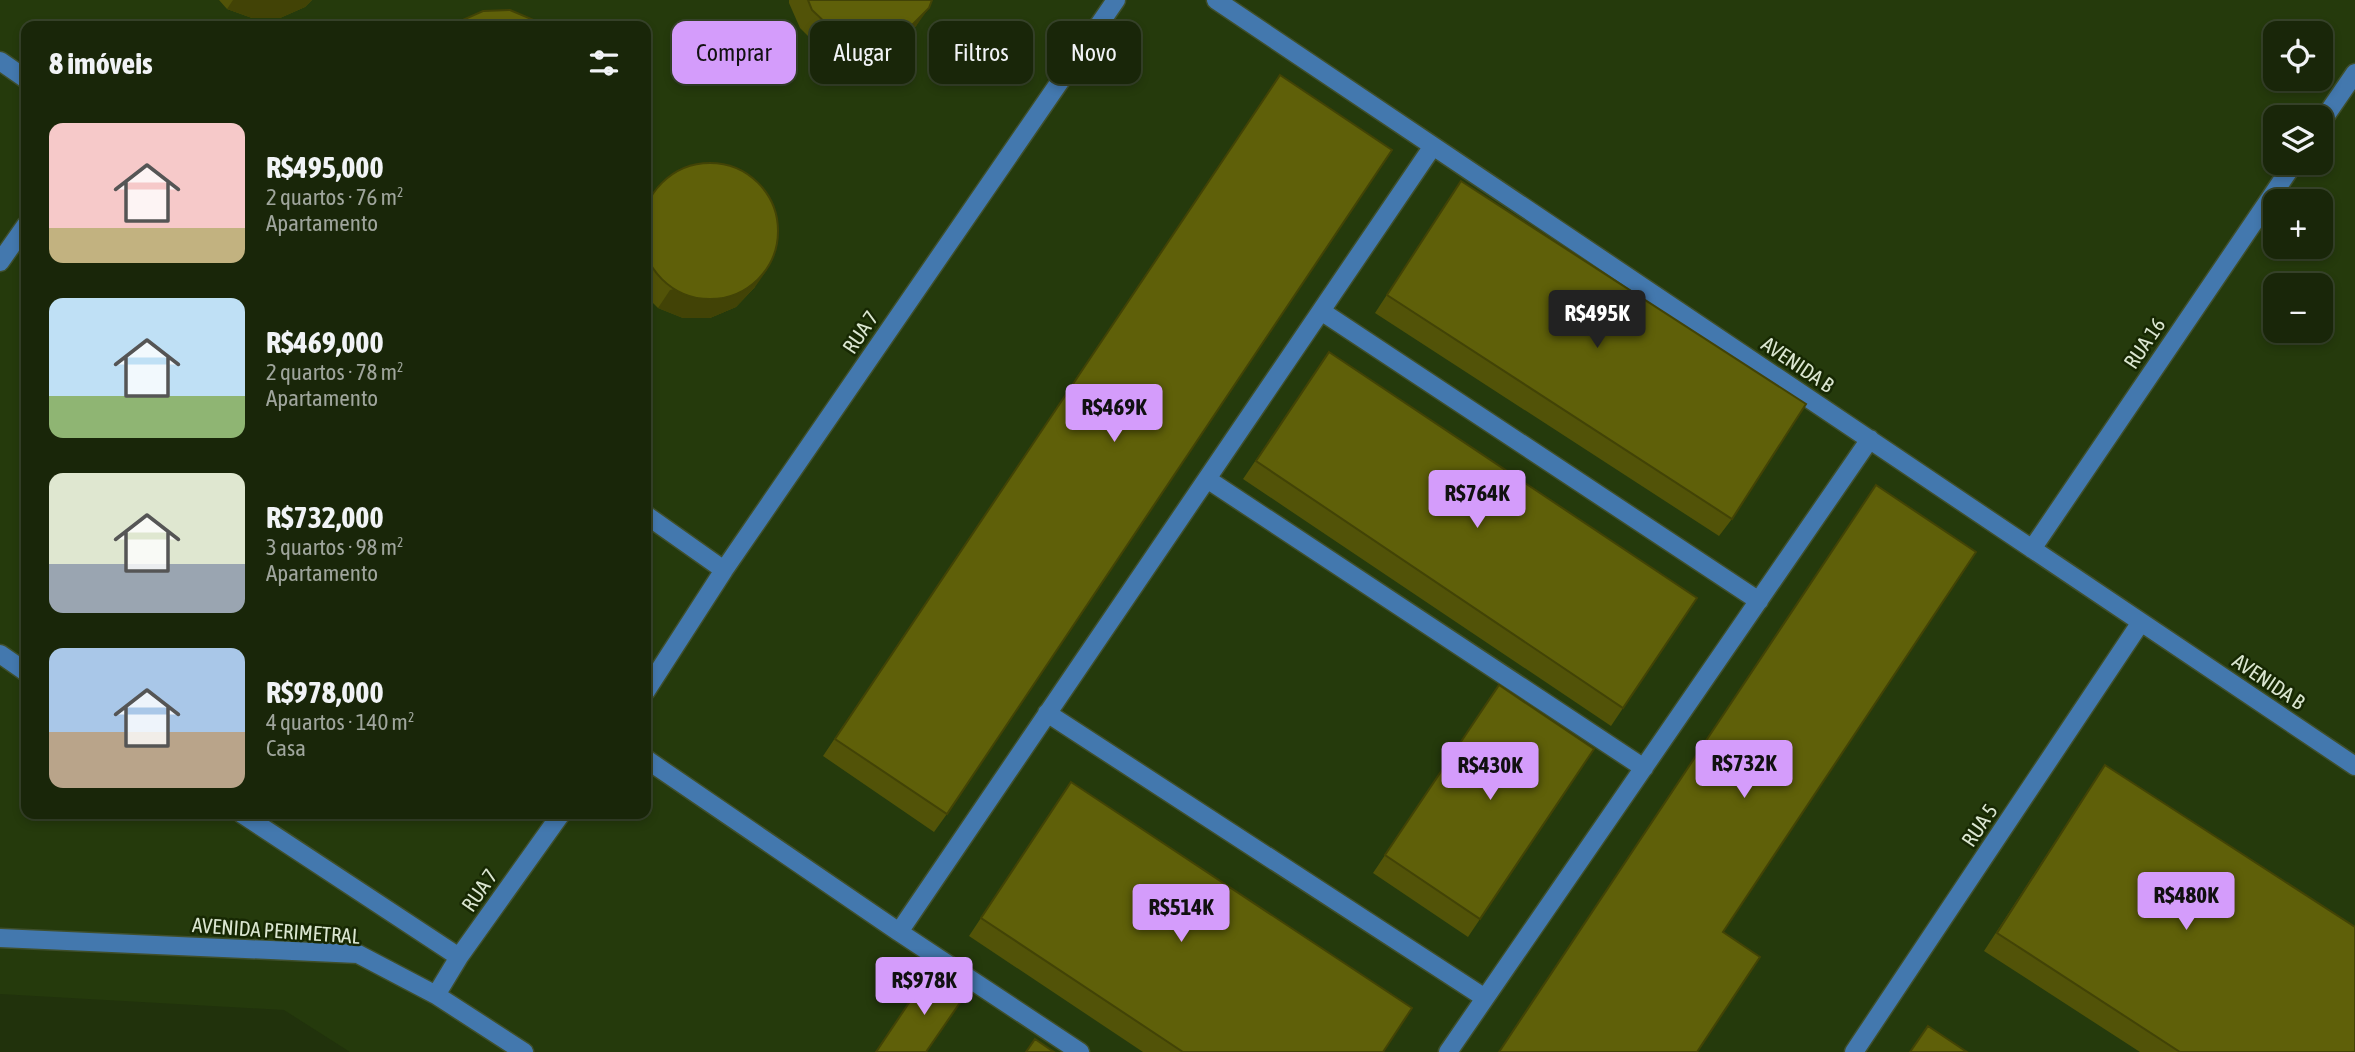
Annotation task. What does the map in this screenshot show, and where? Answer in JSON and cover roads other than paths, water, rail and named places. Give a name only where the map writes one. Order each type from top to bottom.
[{"type":"lane","name":"RUA 7","points":[[651,683],[724,570],[1116,0]]},
{"type":"lane","name":"AVENIDA B","points":[[1216,0],[2355,766]]},
{"type":"lane","points":[[0,61],[21,76]]},
{"type":"lane","points":[[2333,105],[2355,73]]},
{"type":"lane","points":[[899,932],[1433,146]]},
{"type":"lane","name":"RUA 16","points":[[2032,549],[2286,175]]},
{"type":"lane","points":[[0,262],[21,232]]},
{"type":"lane","points":[[1321,311],[1759,601]]},
{"type":"lane","points":[[1448,1052],[1870,439]]},
{"type":"lane","points":[[1207,479],[1644,768]]},
{"type":"lane","points":[[651,519],[724,570]]},
{"type":"lane","name":"RUA 5","points":[[1854,1052],[2141,622]]},
{"type":"lane","points":[[0,654],[21,669]]},
{"type":"lane","points":[[1047,713],[1485,998]]},
{"type":"lane","points":[[651,762],[1080,1052]]},
{"type":"lane","points":[[250,819],[459,957]]},
{"type":"lane","name":"RUA 7","points":[[436,995],[459,957],[557,819]]},
{"type":"lane","name":"AVENIDA PERIMETRAL","points":[[0,938],[358,954],[436,995],[523,1052]]}]
